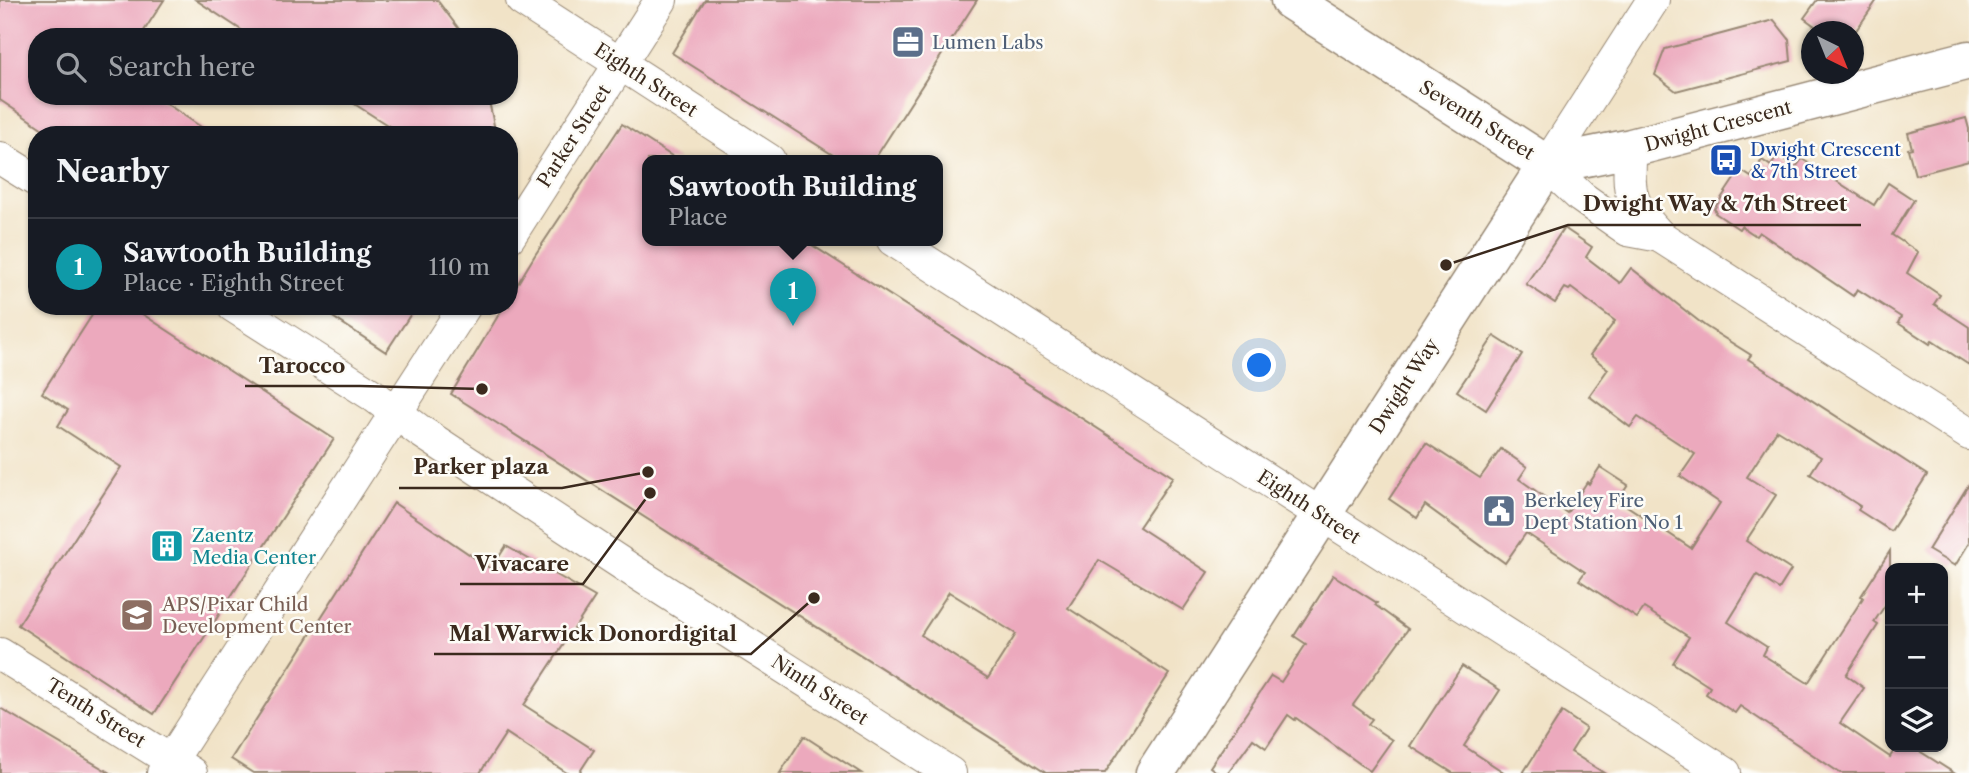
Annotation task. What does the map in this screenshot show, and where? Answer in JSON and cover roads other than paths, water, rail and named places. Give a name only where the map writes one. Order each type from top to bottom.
[{"type":"street","name":"Eighth Street","points":[[522,0],[761,155]]},
{"type":"street","name":"Parker Street","points":[[518,223],[661,0]]},
{"type":"street","name":"Seventh Street","points":[[1290,0],[1547,164],[1581,197],[1628,230],[1661,237]]},
{"type":"street","name":"Dwight Way","points":[[1155,773],[1653,0]]},
{"type":"street","name":"Dwight Crescent","points":[[1547,164],[1631,148],[1969,60]]},
{"type":"street","name":"Seventh Street","points":[[1631,148],[1628,186],[1639,214],[1661,237],[1969,435]]},
{"type":"street","points":[[0,158],[28,175]]},
{"type":"street","name":"Eighth Street","points":[[902,246],[1725,773]]},
{"type":"street","name":"Ninth Street","points":[[247,315],[374,396],[630,569],[950,773]]},
{"type":"street","points":[[175,769],[459,315]]},
{"type":"street","name":"Tenth Street","points":[[0,654],[175,769]]},
{"type":"place","name":"Lumen Labs","points":[[908,42]]},
{"type":"place","name":"Dwight Crescent & 7th Street","points":[[1726,160]]},
{"type":"place","name":"Dwight Way & 7th Street","points":[[1446,265]]},
{"type":"place","name":"Sawtooth Building","points":[[793,326]]},
{"type":"place","name":"Tarocco","points":[[482,389]]},
{"type":"place","name":"Parker plaza","points":[[648,472]]},
{"type":"place","name":"Vivacare","points":[[650,493]]},
{"type":"place","name":"Berkeley Fire Dept Station No 1","points":[[1499,511]]},
{"type":"place","name":"Zaentz Media Center","points":[[167,546]]},
{"type":"place","name":"Mal Warwick Donordigital","points":[[814,598]]},
{"type":"place","name":"APS/Pixar Child Development Center","points":[[137,615]]}]
